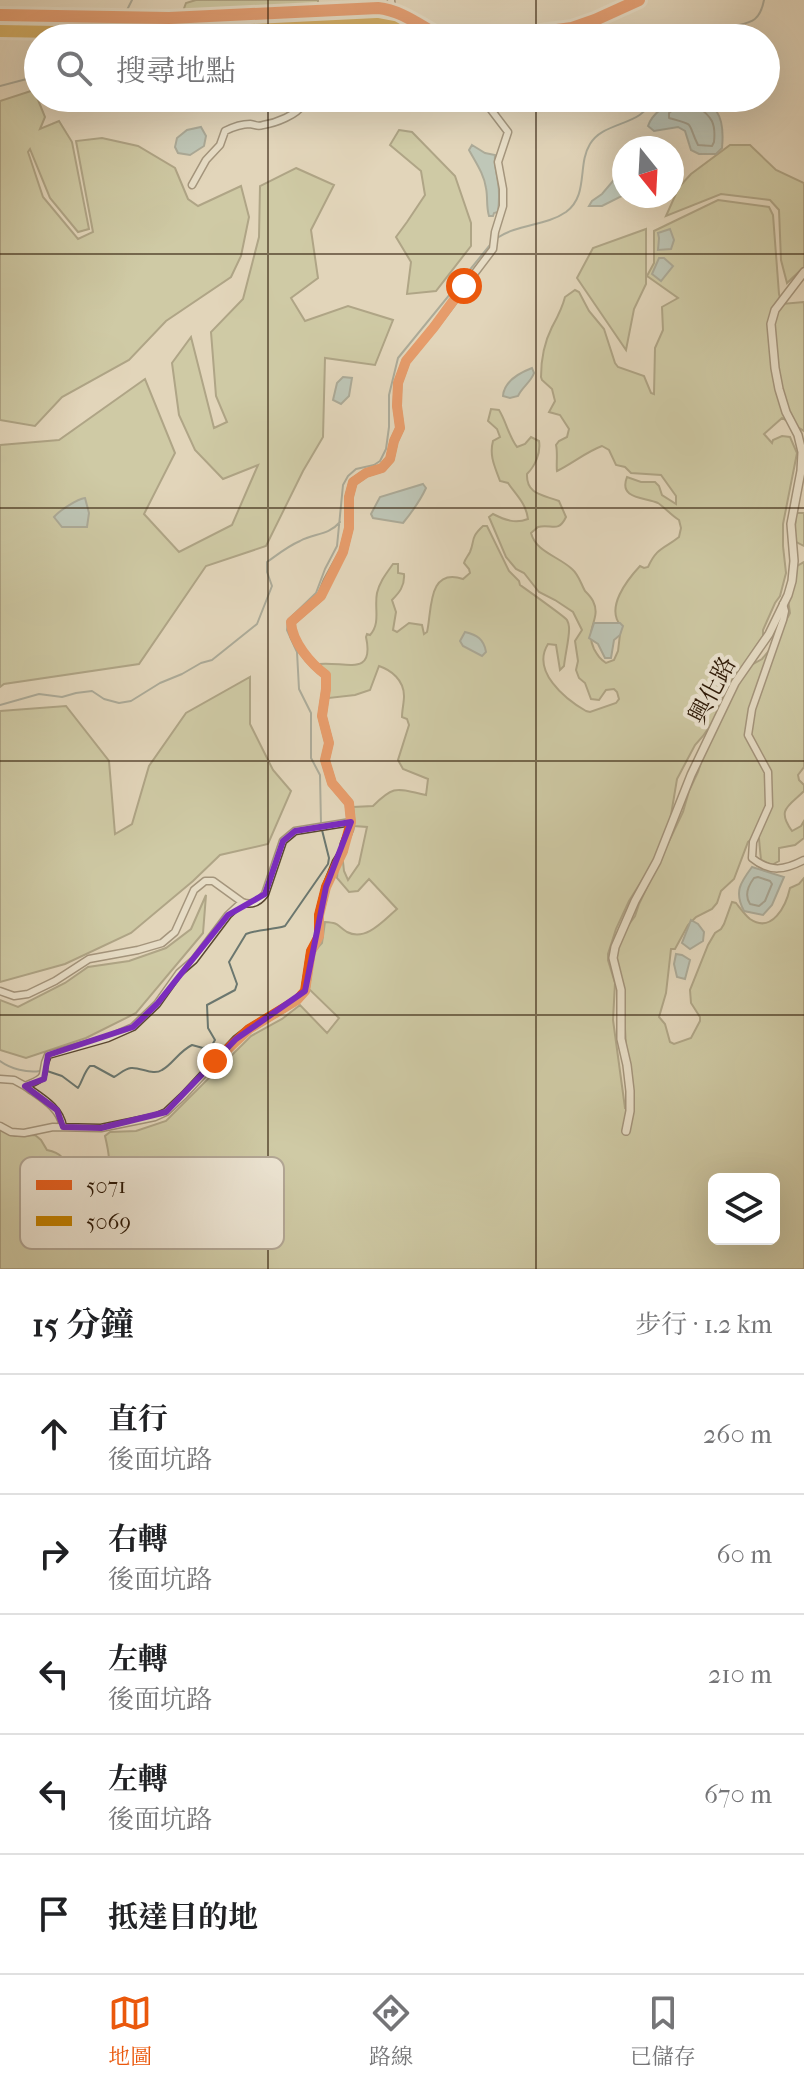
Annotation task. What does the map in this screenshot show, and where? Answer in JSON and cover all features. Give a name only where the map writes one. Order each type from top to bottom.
[{"type":"main road","points":[[584,24],[639,0]]},
{"type":"main road","points":[[0,15],[184,18],[391,4],[422,24]]},
{"type":"street","points":[[292,12],[294,24]]},
{"type":"street","points":[[192,185],[206,160],[220,145],[225,131],[250,124],[261,126],[297,112]]},
{"type":"street","points":[[0,1126],[11,1132],[24,1133],[63,1127],[101,1128],[166,1112],[236,1039],[302,995],[311,951],[319,936],[319,915],[326,887],[343,851],[351,822],[349,803],[332,783],[325,760],[329,743],[322,716],[326,675],[314,666],[300,645],[291,622],[321,596],[343,552],[349,528],[349,497],[353,482],[366,473],[382,468],[390,459],[400,428],[398,383],[406,361],[494,247],[503,197],[498,162],[508,132],[493,112]]},
{"type":"street","name":"興化路","points":[[626,1131],[630,1091],[621,1039],[621,990],[613,958],[615,947],[657,861],[691,775],[735,683],[769,634],[793,574],[791,524],[802,452],[779,389],[771,324],[775,310],[804,272]]},
{"type":"street","points":[[783,604],[783,620],[752,709],[748,735],[768,772],[769,806],[753,842],[752,858],[779,869],[790,868],[804,860]]},
{"type":"street","points":[[0,991],[14,996],[28,994],[89,959],[162,943],[175,932],[194,890],[205,881],[213,881],[242,902],[259,901],[265,894],[283,841],[295,831],[351,822]]},
{"type":"street","points":[[25,1086],[40,1080],[48,1055],[108,1038],[133,1027],[157,1004],[179,973],[194,960],[228,915],[242,902]]},
{"type":"street","points":[[0,1079],[14,1080],[57,1110],[63,1127]]},
{"type":"highlighted area","points":[[351,822],[326,887],[305,991],[236,1039],[166,1112],[101,1128],[63,1127],[57,1110],[25,1086],[44,1079],[48,1055],[133,1027],[157,1004],[228,915],[265,894],[283,841],[295,831]]},
{"type":"green space","points":[[196,0],[318,0],[318,6],[182,14],[186,3]]},
{"type":"green space","points":[[24,93],[24,112],[43,112],[45,117],[40,129],[59,121],[72,142],[89,229],[78,232],[50,198],[30,149],[28,152],[43,197],[78,239],[93,232],[76,141],[102,138],[138,146],[175,168],[188,199],[198,206],[241,186],[249,217],[241,256],[231,277],[166,321],[129,360],[62,397],[35,426],[0,420],[0,101]]},
{"type":"green space","points":[[399,130],[412,132],[455,176],[471,223],[471,246],[436,291],[407,294],[411,262],[396,237],[425,195],[421,171],[390,145]]},
{"type":"green space","points":[[730,145],[750,145],[776,170],[804,183],[804,267],[787,283],[781,260],[779,210],[770,200],[721,194],[666,216],[670,208],[684,208],[684,182]]},
{"type":"green space","points":[[296,168],[334,185],[311,230],[318,278],[291,298],[305,321],[348,306],[393,320],[375,365],[325,358],[323,437],[266,546],[206,566],[139,664],[0,687],[0,445],[59,440],[145,379],[175,453],[144,514],[179,552],[232,525],[258,465],[223,479],[195,450],[179,415],[172,363],[191,337],[214,428],[227,422],[216,396],[211,332],[243,299],[259,237],[260,186]]},
{"type":"green space","points":[[718,200],[769,207],[773,215],[782,304],[804,302],[804,431],[782,418],[764,434],[772,443],[782,436],[790,437],[797,453],[783,524],[786,573],[780,596],[763,636],[724,694],[714,720],[695,745],[677,779],[669,827],[653,863],[629,901],[608,954],[615,983],[613,1020],[625,1108],[633,1108],[623,991],[616,954],[622,934],[635,916],[683,812],[706,747],[746,668],[762,659],[772,647],[790,613],[788,600],[797,566],[804,562],[804,767],[798,775],[804,791],[786,808],[785,818],[792,831],[804,821],[804,838],[795,845],[779,848],[779,861],[772,865],[761,860],[759,839],[748,842],[734,879],[721,891],[717,903],[688,925],[675,949],[671,949],[666,993],[659,1017],[665,1024],[670,1042],[674,1044],[691,1038],[700,1017],[691,1003],[690,990],[708,945],[724,924],[732,902],[758,923],[771,921],[781,910],[790,888],[804,878],[804,1269],[0,1269],[0,1129],[15,1136],[35,1135],[47,1150],[61,1157],[20,1157],[20,1249],[284,1249],[284,1157],[109,1157],[105,1136],[110,1132],[136,1131],[166,1121],[251,1036],[300,1005],[327,1033],[339,1018],[309,989],[313,958],[322,943],[325,922],[336,924],[347,932],[361,934],[374,928],[397,909],[369,879],[358,891],[349,892],[337,878],[338,866],[343,862],[348,880],[359,864],[367,827],[354,826],[353,807],[373,806],[386,794],[397,790],[426,795],[428,779],[403,769],[398,760],[409,725],[407,719],[402,717],[402,685],[396,676],[379,666],[370,690],[329,698],[329,674],[319,664],[355,665],[366,658],[366,637],[373,630],[376,620],[377,593],[393,564],[398,564],[398,573],[404,574],[404,578],[401,589],[392,600],[396,612],[393,630],[397,632],[409,623],[422,625],[424,634],[437,585],[443,579],[463,579],[470,573],[464,562],[476,533],[487,526],[509,571],[520,585],[568,622],[564,666],[560,670],[556,645],[548,644],[544,654],[547,674],[553,683],[560,692],[590,712],[616,703],[619,699],[614,689],[606,690],[599,700],[591,699],[576,670],[575,641],[582,630],[573,612],[539,592],[506,557],[489,517],[493,514],[510,521],[528,519],[517,495],[508,483],[500,481],[492,452],[493,441],[500,437],[488,421],[491,409],[499,410],[517,447],[531,437],[539,441],[538,455],[527,474],[527,481],[537,493],[559,501],[566,517],[557,527],[538,527],[531,533],[542,549],[576,574],[595,607],[591,635],[594,649],[606,663],[614,660],[621,626],[615,611],[620,594],[640,566],[648,567],[658,552],[679,537],[681,528],[679,520],[658,503],[630,494],[626,490],[627,477],[641,482],[655,482],[662,495],[676,504],[676,496],[661,475],[631,473],[625,467],[616,465],[609,450],[602,446],[557,471],[556,445],[567,437],[569,429],[560,415],[549,412],[555,401],[552,389],[542,380],[542,364],[547,339],[565,297],[575,290],[604,329],[618,367],[644,376],[654,394],[655,348],[663,330],[662,307],[678,298],[647,276],[654,263],[654,231]]},
{"type":"green space","points":[[646,229],[646,284],[634,309],[626,350],[577,278],[593,248]]},
{"type":"green space","points":[[796,513],[804,513],[804,546],[794,541]]},
{"type":"green space","points":[[250,677],[250,724],[273,770],[291,791],[268,844],[220,855],[131,933],[65,964],[0,982],[0,711],[66,706],[109,761],[115,834],[132,824],[149,766],[186,713]]},
{"type":"green space","points":[[206,895],[203,933],[136,1013],[86,1038],[26,1058],[0,1050],[0,1000],[18,1007],[65,983],[88,967],[129,961],[166,948],[191,929]]},
{"type":"water","points":[[658,112],[717,112],[722,127],[722,148],[716,154],[699,154],[691,150],[685,131],[678,127],[654,131],[648,126]]},
{"type":"water","points":[[201,127],[206,136],[204,146],[190,155],[178,153],[175,147],[177,138],[187,130]]},
{"type":"water","points":[[472,145],[495,155],[499,198],[498,212],[493,216],[489,216],[483,178],[469,150]]},
{"type":"water","points":[[612,182],[612,201],[602,206],[589,206],[592,201]]},
{"type":"water","points":[[670,229],[674,240],[671,249],[658,250],[658,233]]},
{"type":"water","points":[[659,258],[664,258],[673,266],[661,281],[652,274]]},
{"type":"water","points":[[532,368],[533,376],[518,396],[503,396],[509,382]]},
{"type":"water","points":[[343,377],[352,378],[349,396],[341,404],[333,400],[337,383]]},
{"type":"water","points":[[423,484],[426,488],[424,493],[403,523],[373,518],[371,514],[380,497]]},
{"type":"water","points":[[85,498],[89,513],[87,527],[62,527],[54,517]]},
{"type":"water","points":[[594,623],[620,623],[623,626],[614,640],[611,658],[605,658],[598,644],[589,638]]},
{"type":"water","points":[[465,632],[482,641],[486,652],[482,656],[463,646],[460,641]]},
{"type":"water","points":[[752,867],[784,877],[772,905],[763,915],[744,911],[739,898],[742,883]]},
{"type":"water","points":[[691,920],[704,932],[703,941],[690,949],[682,943]]},
{"type":"water","points":[[676,954],[690,960],[685,979],[677,977],[674,964]]},
{"type":"waterway","points":[[126,12],[132,0]]},
{"type":"waterway","points":[[743,24],[755,19],[764,0]]},
{"type":"waterway","points":[[0,86],[24,80]]},
{"type":"waterway","points":[[497,238],[566,212],[578,197],[586,152],[596,136],[643,112]]},
{"type":"waterway","points":[[321,824],[320,775],[311,758],[311,713],[299,689],[297,652],[287,630],[288,620],[316,593],[337,546],[343,485],[348,476],[356,469],[380,461],[386,449],[389,395],[398,358],[490,245]]},
{"type":"waterway","points":[[0,705],[39,694],[62,697],[92,691],[104,699],[119,703],[131,701],[160,683],[212,660],[257,624],[272,586],[267,562],[291,545],[331,530],[340,522]]},
{"type":"waterway","points":[[47,1071],[62,1076],[78,1088],[90,1066],[114,1077],[131,1068],[158,1072],[192,1045],[203,1048],[212,1045],[215,1040],[208,1028],[207,1005],[235,990],[237,984],[229,962],[246,934],[285,926],[328,864],[322,830]]},
{"type":"waterway","points":[[0,1061],[19,1070],[40,1071]]},
{"type":"transit line","name":"5071","points":[[584,24],[639,0]]},
{"type":"transit line","name":"5071","points":[[0,15],[169,18],[378,8],[419,24]]},
{"type":"transit line","name":"5069","points":[[0,31],[24,31]]},
{"type":"route","points":[[215,1061],[236,1039],[297,1000],[305,991],[311,951],[319,936],[319,915],[326,887],[343,851],[351,822],[347,798],[332,783],[325,760],[329,743],[322,716],[326,675],[317,670],[300,645],[291,622],[321,596],[343,552],[349,528],[349,497],[353,482],[366,473],[382,468],[390,459],[400,428],[398,383],[406,361],[464,286]]}]
